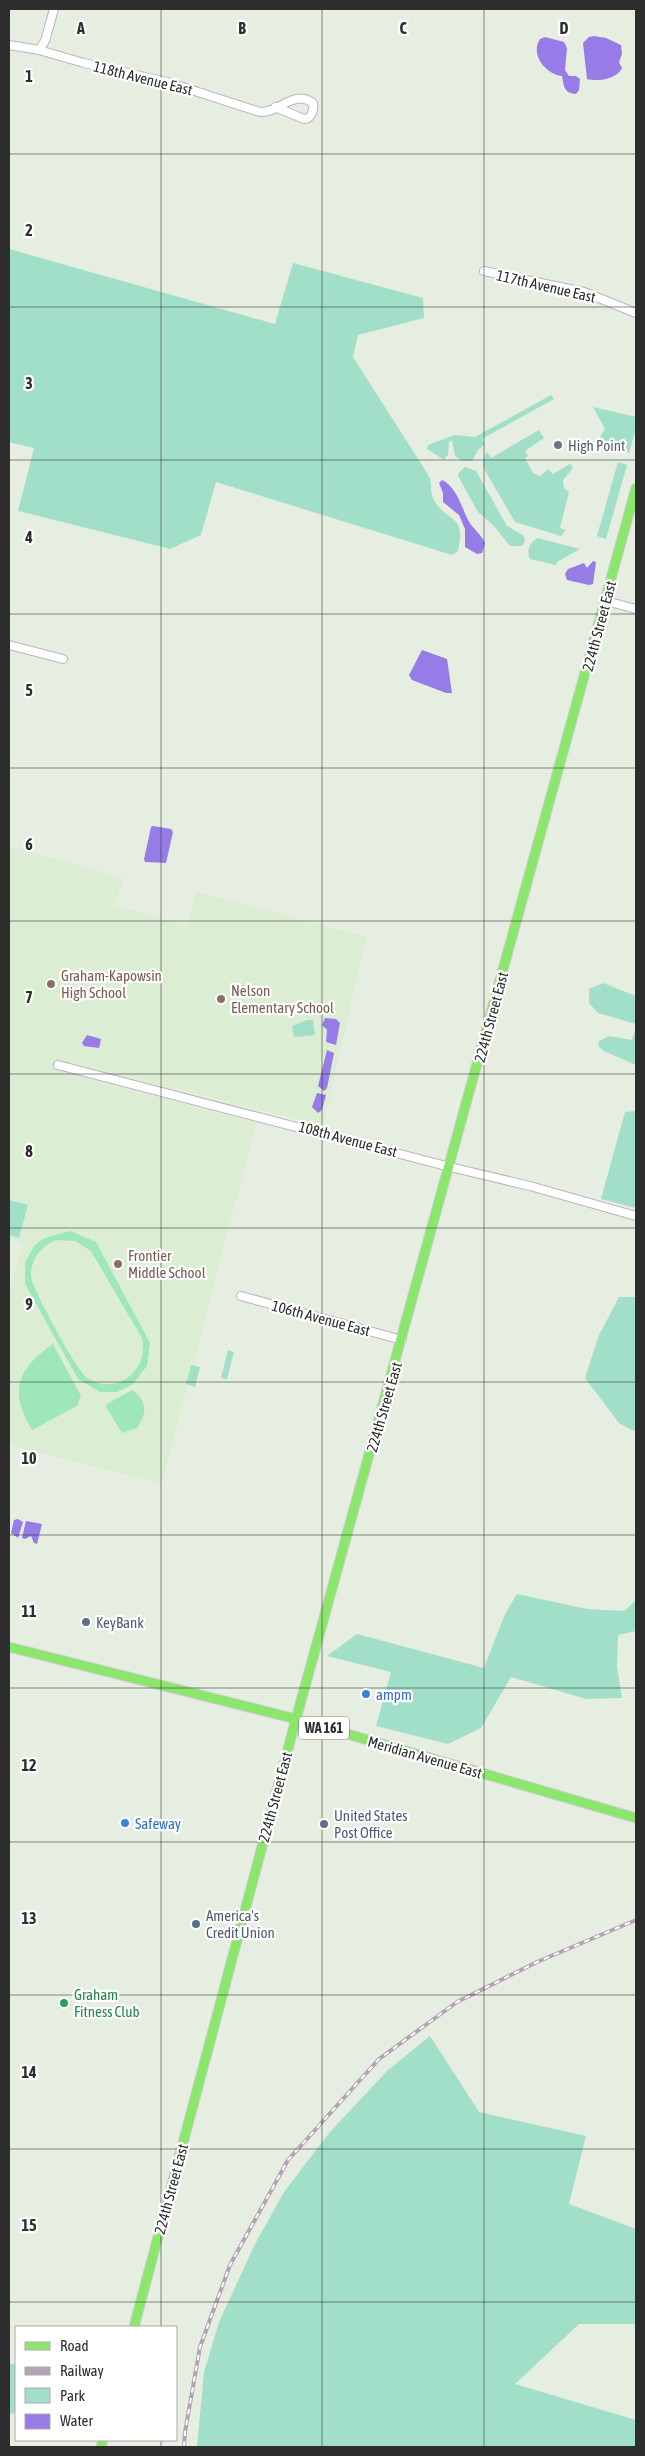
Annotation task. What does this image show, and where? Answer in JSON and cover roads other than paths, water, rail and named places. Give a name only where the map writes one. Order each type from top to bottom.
[{"type":"main road","name":"224th Street East","points":[[134,2326],[296,1720],[636,488]]},
{"type":"main road","name":"Meridian Avenue East","points":[[9,1647],[296,1720],[636,1818]]},
{"type":"street","points":[[39,50],[45,40],[54,9]]},
{"type":"street","name":"118th Avenue East","points":[[9,46],[39,50],[167,82],[260,112],[276,107]]},
{"type":"street","name":"117th Avenue East","points":[[484,271],[584,292],[636,313]]},
{"type":"street","points":[[606,600],[636,609]]},
{"type":"street","points":[[9,645],[63,659]]},
{"type":"street","name":"108th Avenue East","points":[[58,1065],[537,1188],[636,1216]]},
{"type":"street","name":"106th Avenue East","points":[[241,1296],[402,1340]]},
{"type":"water","points":[[545,37],[564,42],[567,48],[565,70],[569,76],[576,76],[580,79],[579,90],[576,94],[566,90],[562,76],[550,71],[538,57],[537,45],[540,39]]},
{"type":"water","points":[[589,37],[606,38],[621,45],[622,54],[619,62],[622,68],[620,72],[612,77],[602,80],[587,79],[583,43]]},
{"type":"water","points":[[442,480],[455,492],[468,520],[485,543],[482,553],[477,554],[465,547],[465,529],[459,515],[443,502],[443,493],[439,483]]},
{"type":"water","points":[[593,561],[596,562],[593,584],[589,585],[567,580],[565,574],[568,569],[584,563],[587,568]]},
{"type":"water","points":[[422,650],[447,659],[452,693],[446,693],[412,680],[409,675]]},
{"type":"water","points":[[151,827],[171,829],[173,832],[166,863],[145,862]]},
{"type":"water","points":[[325,1018],[336,1019],[340,1023],[336,1045],[326,1042],[327,1030],[322,1025]]},
{"type":"water","points":[[87,1035],[101,1039],[99,1048],[84,1046],[82,1043]]},
{"type":"water","points":[[327,1050],[334,1053],[327,1088],[324,1091],[318,1086]]},
{"type":"water","points":[[317,1093],[326,1095],[322,1110],[318,1113],[312,1107]]},
{"type":"water","points":[[18,1519],[23,1522],[18,1538],[11,1533],[14,1520]]},
{"type":"water","points":[[26,1521],[42,1524],[37,1544],[34,1543],[31,1536],[25,1539],[22,1538]]},
{"type":"railway","points":[[184,2447],[200,2347],[230,2265],[288,2160],[379,2059],[457,2002],[537,1962],[636,1920]]},
{"type":"place","name":"High Point","points":[[558,445]]},
{"type":"place","name":"Graham-Kapowsin High School","points":[[51,984]]},
{"type":"place","name":"Nelson Elementary School","points":[[221,999]]},
{"type":"place","name":"Frontier Middle School","points":[[118,1264]]},
{"type":"place","name":"KeyBank","points":[[86,1622]]},
{"type":"place","name":"ampm","points":[[366,1694]]},
{"type":"place","name":"Safeway","points":[[125,1823]]},
{"type":"place","name":"United States Post Office","points":[[324,1824]]},
{"type":"place","name":"America's Credit Union","points":[[196,1924]]},
{"type":"place","name":"Graham Fitness Club","points":[[64,2003]]}]
